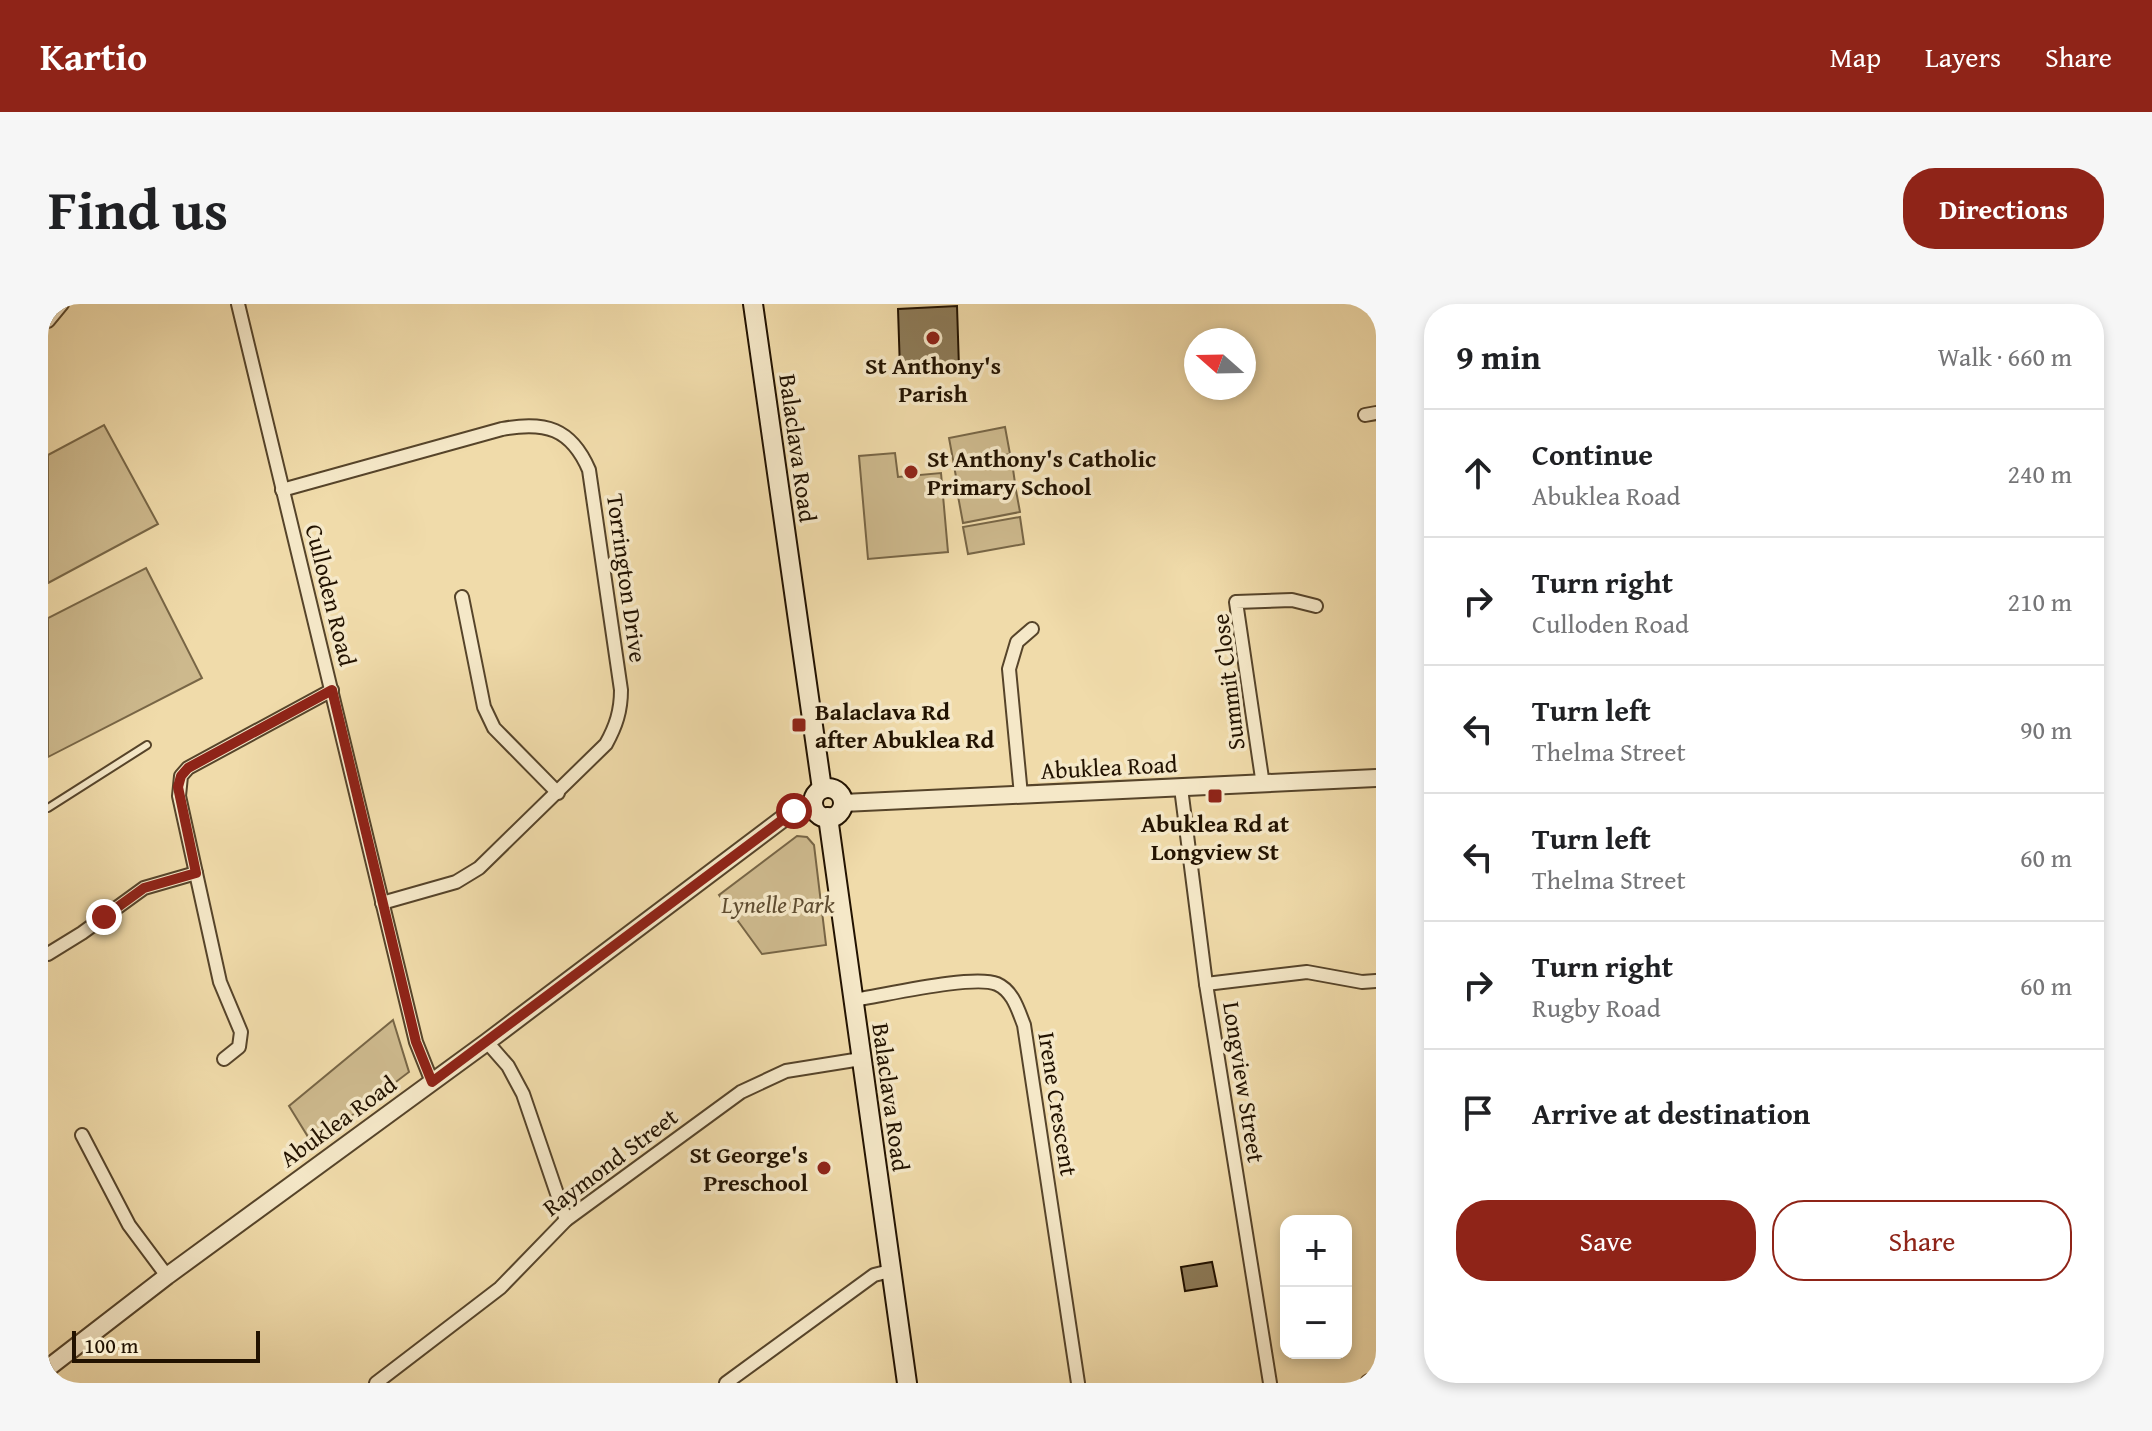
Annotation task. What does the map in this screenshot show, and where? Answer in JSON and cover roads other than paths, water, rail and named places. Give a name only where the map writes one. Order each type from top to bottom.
[{"type":"main road","name":"Balaclava Road","points":[[753,304],[818,797]]},
{"type":"main road","points":[[836,790],[843,803],[840,812],[828,817],[818,813],[818,797],[836,790]]},
{"type":"main road","name":"Balaclava Road","points":[[828,817],[907,1383]]},
{"type":"street","points":[[48,321],[62,304]]},
{"type":"street","name":"Culloden Road","points":[[238,304],[416,1042],[432,1082]]},
{"type":"street","name":"Torrington Drive","points":[[282,490],[521,425],[549,428],[568,438],[580,451],[589,470],[621,690],[621,708],[616,726],[606,744],[479,868],[456,882],[382,903]]},
{"type":"street","points":[[462,597],[484,707],[494,728],[558,793]]},
{"type":"street","name":"Summit Close","points":[[1263,785],[1236,602],[1292,600],[1316,606]]},
{"type":"street","points":[[1021,795],[1009,669],[1017,642],[1032,629]]},
{"type":"street","points":[[224,1059],[239,1047],[241,1032],[220,982],[179,796],[181,776],[188,768],[332,690]]},
{"type":"street","name":"Abuklea Road","points":[[843,803],[1376,778]]},
{"type":"street","name":"Longview Street","points":[[1181,788],[1206,984],[1270,1383]]},
{"type":"street","name":"Abuklea Road","points":[[48,1368],[167,1276],[487,1042],[785,817],[818,797]]},
{"type":"street","points":[[48,954],[144,888],[196,873]]},
{"type":"street","points":[[1206,984],[1307,972],[1362,982],[1376,981]]},
{"type":"street","name":"Irene Crescent","points":[[853,1000],[970,982],[997,984],[1013,998],[1024,1025],[1078,1383]]},
{"type":"street","points":[[487,1042],[508,1066],[523,1094],[566,1220]]},
{"type":"street","name":"Raymond Street","points":[[376,1383],[500,1288],[566,1220],[718,1108],[757,1083],[796,1069],[861,1059]]},
{"type":"street","points":[[82,1135],[129,1225],[167,1276]]},
{"type":"street","points":[[726,1383],[874,1275],[890,1271]]},
{"type":"street","points":[[1369,1383],[1376,1383]]},
{"type":"lane","points":[[48,808],[147,745]]},
{"type":"place","name":"St Anthony's Parish","points":[[933,338]]},
{"type":"place","name":"St Anthony's Catholic Primary School","points":[[911,472]]},
{"type":"place","name":"Balaclava Rd after Abuklea Rd","points":[[799,725]]},
{"type":"place","name":"Abuklea Rd at Longview St","points":[[1215,796]]},
{"type":"place","name":"St George's Preschool","points":[[824,1168]]},
{"type":"park label","name":"Lynelle Park","points":[[778,904]]}]
